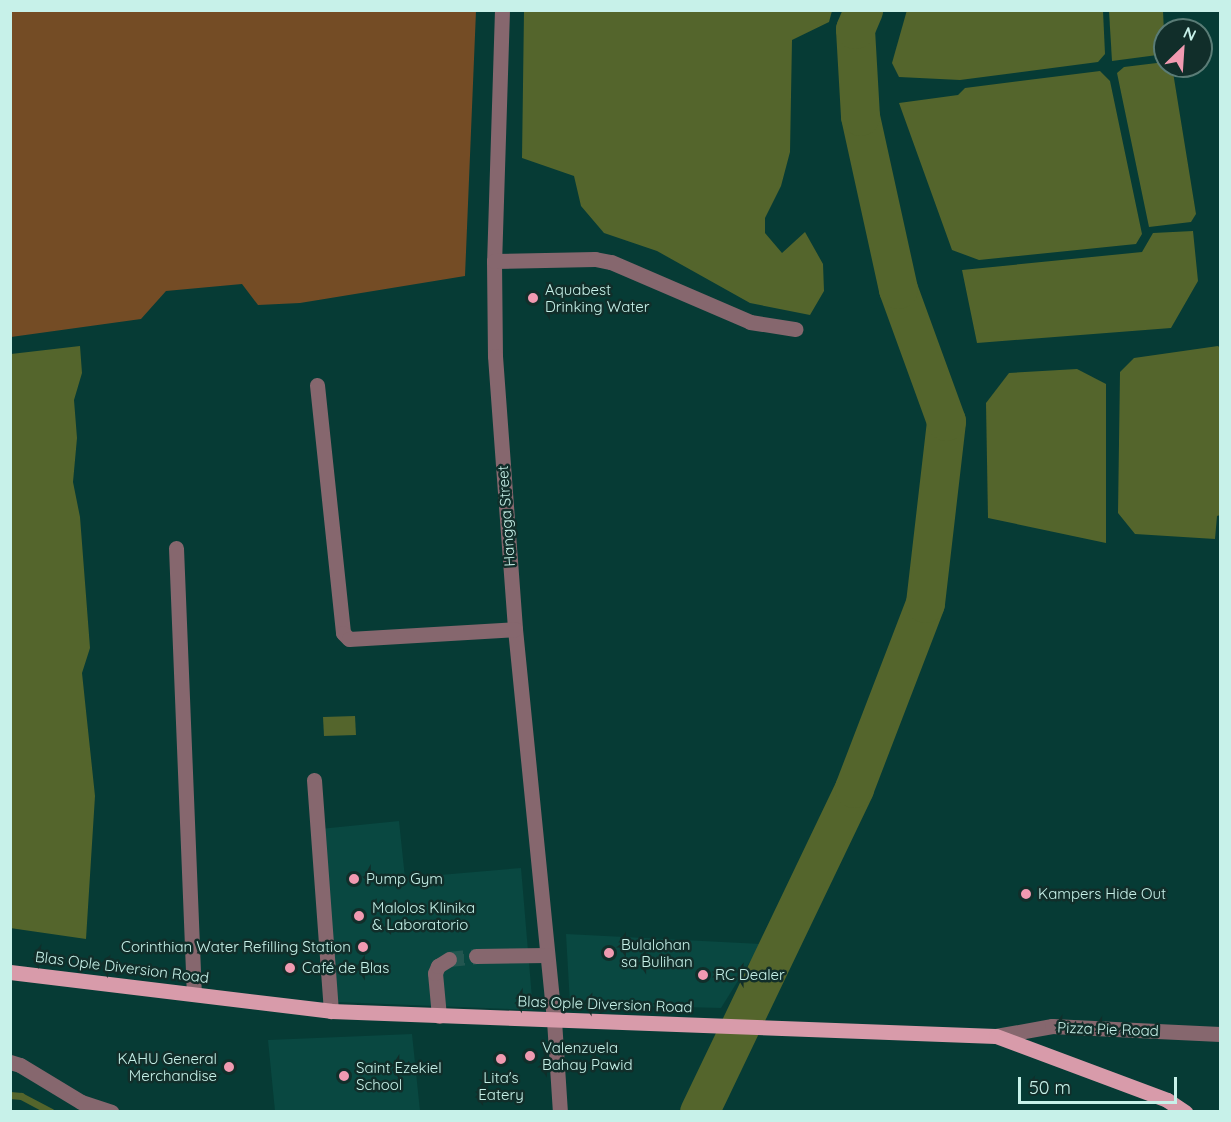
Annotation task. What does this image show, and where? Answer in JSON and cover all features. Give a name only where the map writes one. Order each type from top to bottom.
[{"type":"main road","name":"Blas Ople Diversion Road","points":[[10,972],[331,1011],[996,1036],[1167,1100],[1185,1112]]},
{"type":"street","name":"Hangga Street","points":[[502,10],[494,261],[495,356],[515,629],[554,1020],[560,1112]]},
{"type":"street","points":[[494,261],[595,259],[611,262],[750,322],[795,328]]},
{"type":"street","points":[[317,385],[343,633],[349,639],[515,629]]},
{"type":"street","points":[[176,548],[194,993]]},
{"type":"street","points":[[314,780],[331,1011]]},
{"type":"street","points":[[476,956],[547,955]]},
{"type":"street","points":[[439,1016],[435,973],[438,966],[449,958]]},
{"type":"street","name":"Pizza Pie Road","points":[[996,1036],[1052,1026],[1221,1034]]},
{"type":"street","points":[[10,1062],[20,1065],[81,1102],[111,1112]]},
{"type":"shaded area","points":[[907,10],[1103,11],[1105,54],[1098,62],[960,80],[899,77],[892,63]]},
{"type":"shaded area","points":[[10,11],[476,11],[465,276],[300,303],[258,305],[242,284],[166,291],[141,319],[11,337]]},
{"type":"shaded area","points":[[524,11],[832,11],[829,22],[792,40],[790,152],[781,186],[765,218],[765,233],[782,253],[805,232],[823,264],[824,291],[810,315],[750,303],[657,251],[604,233],[581,206],[574,176],[522,158]]},
{"type":"shaded area","points":[[1109,11],[1163,11],[1163,18],[1153,18],[1153,56],[1112,61]]},
{"type":"shaded area","points":[[1153,63],[1153,78],[1174,78],[1196,214],[1191,222],[1149,227],[1117,73],[1124,67]]},
{"type":"shaded area","points":[[1100,71],[1110,81],[1142,234],[1136,244],[979,260],[952,250],[899,103],[958,95],[965,88]]},
{"type":"shaded area","points":[[1193,231],[1198,281],[1171,328],[977,343],[962,270],[1142,252],[1153,233]]},
{"type":"shaded area","points":[[80,346],[82,373],[74,400],[77,438],[73,482],[80,517],[90,648],[82,673],[95,796],[86,939],[10,928],[11,354]]},
{"type":"shaded area","points":[[1218,346],[1220,348],[1220,515],[1217,516],[1215,539],[1135,534],[1118,513],[1120,372],[1134,358]]},
{"type":"shaded area","points":[[1077,369],[1106,384],[1106,543],[988,518],[986,403],[1009,373]]},
{"type":"shaded area","points":[[355,716],[356,735],[324,736],[323,717]]},
{"type":"shaded area","points":[[399,821],[405,878],[521,868],[533,1010],[337,1002],[320,829]]},
{"type":"shaded area","points":[[566,934],[761,944],[721,1008],[570,1004]]},
{"type":"shaded area","name":"Saint Ezekiel School","points":[[412,1034],[420,1111],[275,1111],[268,1040]]},
{"type":"waterway","points":[[699,1112],[854,788],[925,603],[946,421],[898,289],[860,116],[855,29],[863,10]]},
{"type":"waterway","points":[[10,1095],[21,1096],[51,1112]]},
{"type":"tunnel","points":[[449,959],[476,956]]},
{"type":"place","name":"Aquabest Drinking Water","points":[[533,298]]},
{"type":"place","name":"Pump Gym","points":[[354,879]]},
{"type":"place","name":"Kampers Hide Out","points":[[1026,894]]},
{"type":"place","name":"Malolos Klinika & Laboratorio","points":[[359,916]]},
{"type":"place","name":"Corinthian Water Refilling Station","points":[[363,947]]},
{"type":"place","name":"Bulalohan sa Bulihan","points":[[609,953]]},
{"type":"place","name":"Café de Blas","points":[[290,968]]},
{"type":"place","name":"RC Dealer","points":[[703,975]]},
{"type":"place","name":"Valenzuela Bahay Pawid","points":[[530,1056]]},
{"type":"place","name":"Lita's Eatery","points":[[501,1059]]},
{"type":"place","name":"KAHU General Merchandise","points":[[229,1067]]},
{"type":"place","name":"Saint Ezekiel School","points":[[344,1076]]}]
